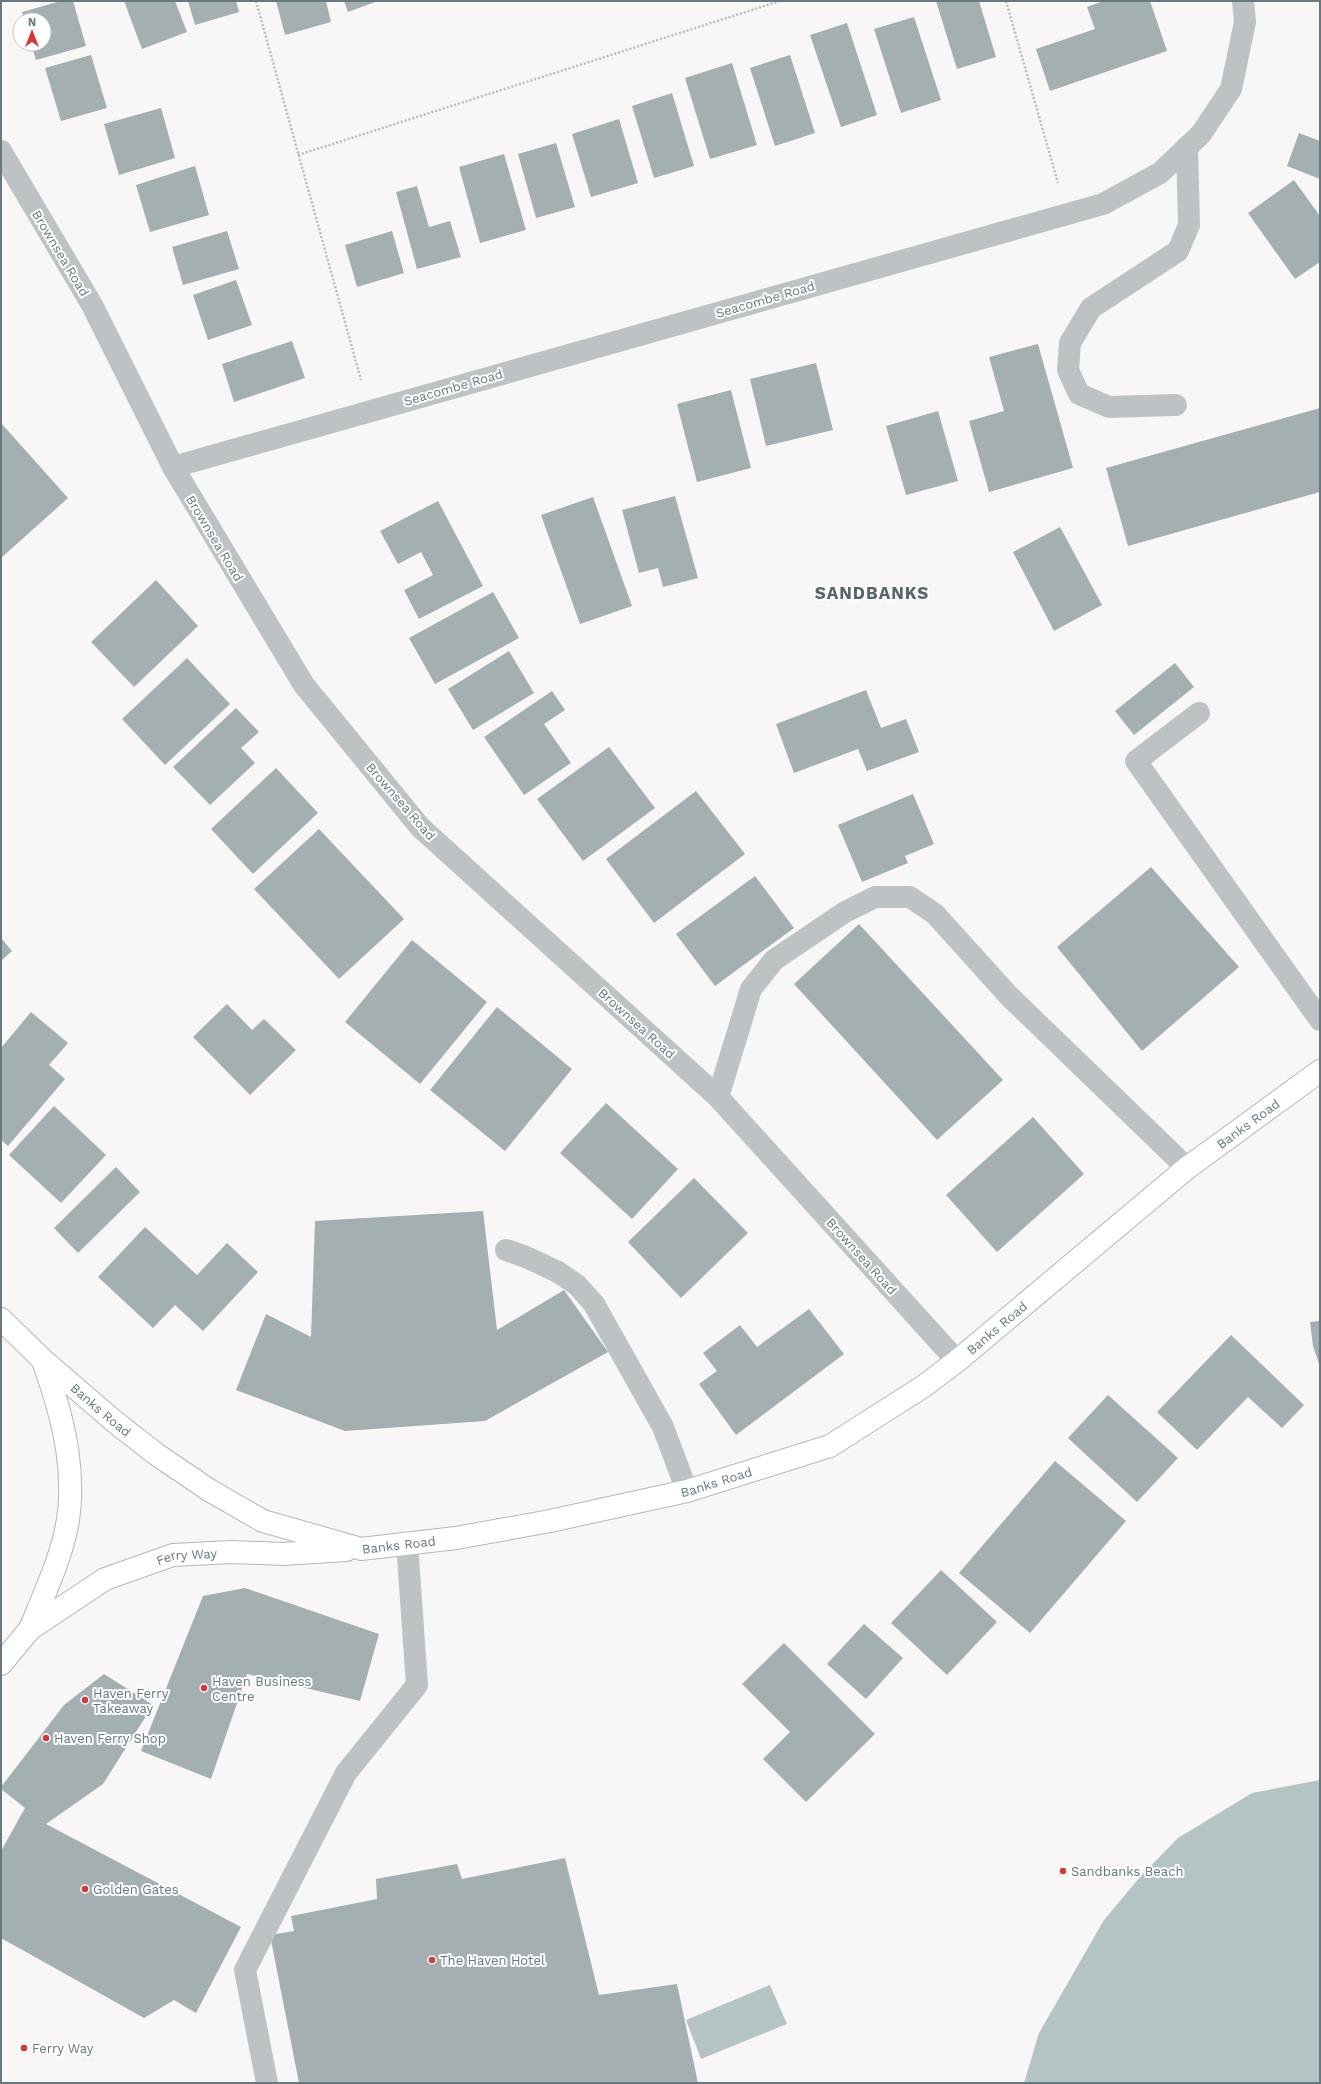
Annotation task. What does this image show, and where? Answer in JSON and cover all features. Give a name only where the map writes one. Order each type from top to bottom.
[{"type":"main road","name":"Banks Road","points":[[1,1319],[43,1360],[156,1454],[209,1490],[262,1521],[361,1549],[456,1538],[550,1521],[687,1491],[830,1446],[924,1386],[957,1362],[1187,1168],[1320,1071]]},
{"type":"main road","name":"Ferry Way","points":[[30,1629],[62,1546],[70,1506],[66,1443],[59,1405],[43,1360]]},
{"type":"main road","name":"Ferry Way","points":[[1,1664],[30,1629],[105,1579],[173,1555],[232,1552],[283,1554],[361,1549]]},
{"type":"street","name":"Seacombe Road","points":[[173,467],[1103,204],[1160,173],[1201,134],[1232,89],[1245,22],[1243,1]]},
{"type":"street","points":[[1176,405],[1109,407],[1079,394],[1068,370],[1070,343],[1092,308],[1178,251],[1189,225],[1187,147]]},
{"type":"street","name":"Brownsea Road","points":[[1,151],[92,305],[173,467],[304,685],[420,827],[718,1097],[957,1362]]},
{"type":"street","points":[[1199,713],[1136,761],[1320,1020]]},
{"type":"street","points":[[718,1097],[750,989],[774,960],[845,912],[875,897],[910,897],[935,914],[1009,996],[1187,1168]]},
{"type":"street","points":[[506,1250],[526,1256],[558,1272],[577,1285],[594,1304],[663,1427],[687,1491]]},
{"type":"street","points":[[268,2083],[245,1970],[346,1773],[418,1685],[407,1543]]},
{"type":"path","points":[[256,1],[369,411]]},
{"type":"path","points":[[298,154],[780,1]]},
{"type":"path","points":[[1006,1],[1067,214]]},
{"type":"shaded area","points":[[1320,1780],[1320,2083],[1024,2083],[1039,2033],[1104,1920],[1140,1877],[1178,1838],[1252,1793]]},
{"type":"shaded area","points":[[770,1985],[787,2024],[701,2059],[686,2020]]},
{"type":"building","points":[[61,1],[73,1],[86,46],[36,60],[34,52],[52,52],[52,12],[22,12]]},
{"type":"building","points":[[124,1],[175,1],[187,32],[142,49]]},
{"type":"building","points":[[188,1],[236,1],[239,12],[195,25]]},
{"type":"building","points":[[276,1],[326,1],[331,22],[285,35]]},
{"type":"building","points":[[344,1],[378,1],[348,12]]},
{"type":"building","points":[[936,1],[979,1],[996,57],[957,69]]},
{"type":"building","points":[[1103,1],[1150,1],[1167,51],[1050,91],[1036,49],[1095,29],[1087,7]]},
{"type":"building","points":[[914,17],[941,100],[901,113],[874,29]]},
{"type":"building","points":[[847,23],[877,115],[841,127],[810,35]]},
{"type":"building","points":[[91,55],[107,108],[61,121],[45,68]]},
{"type":"building","points":[[790,55],[815,133],[775,146],[750,68]]},
{"type":"building","points":[[732,63],[757,145],[710,159],[685,78]]},
{"type":"building","points":[[672,93],[694,166],[654,178],[632,106]]},
{"type":"building","points":[[161,108],[175,158],[119,175],[104,124]]},
{"type":"building","points":[[619,119],[638,183],[591,197],[572,134]]},
{"type":"building","points":[[1299,133],[1320,141],[1320,179],[1287,166]]},
{"type":"building","points":[[556,143],[575,207],[536,218],[518,154]]},
{"type":"building","points":[[504,154],[526,230],[480,243],[459,167]]},
{"type":"building","points":[[195,166],[209,215],[150,232],[136,185]]},
{"type":"building","points":[[1294,180],[1320,216],[1320,262],[1295,279],[1248,213]]},
{"type":"building","points":[[417,186],[429,227],[450,221],[461,257],[417,269],[396,192]]},
{"type":"building","points":[[227,231],[239,269],[183,285],[172,247]]},
{"type":"building","points":[[392,231],[404,273],[357,287],[345,245]]},
{"type":"building","points":[[236,280],[252,325],[208,340],[193,295]]},
{"type":"building","points":[[292,341],[305,378],[234,402],[222,364]]},
{"type":"building","points":[[1038,344],[1073,468],[989,492],[969,421],[1004,411],[989,357]]},
{"type":"building","points":[[816,363],[833,430],[766,446],[750,379]]},
{"type":"building","points":[[731,390],[751,468],[697,482],[677,404]]},
{"type":"building","points":[[1320,408],[1320,492],[1128,546],[1106,468]]},
{"type":"building","points":[[938,411],[958,481],[906,495],[886,426]]},
{"type":"building","points":[[1,423],[68,498],[1,558]]},
{"type":"building","points":[[675,496],[698,578],[663,587],[658,568],[639,573],[622,510]]},
{"type":"building","points":[[593,497],[632,606],[580,624],[541,515]]},
{"type":"building","points":[[438,501],[483,586],[419,619],[404,590],[433,575],[421,552],[398,564],[380,531]]},
{"type":"building","points":[[1060,527],[1102,605],[1054,631],[1013,552]]},
{"type":"building","points":[[156,580],[198,626],[134,687],[91,642]]},
{"type":"building","points":[[493,592],[519,638],[435,684],[409,638]]},
{"type":"building","points":[[509,651],[534,693],[473,730],[448,689]]},
{"type":"building","points":[[187,658],[230,704],[165,765],[122,719]]},
{"type":"building","points":[[1175,663],[1194,687],[1134,735],[1115,711]]},
{"type":"building","points":[[866,690],[881,728],[906,719],[919,752],[867,771],[858,749],[794,773],[776,724]]},
{"type":"building","points":[[552,691],[565,710],[544,724],[571,763],[524,795],[484,737]]},
{"type":"building","points":[[236,708],[259,732],[241,748],[255,763],[210,805],[173,767]]},
{"type":"building","points":[[609,747],[655,808],[583,861],[537,799]]},
{"type":"building","points":[[276,768],[318,813],[253,874],[211,829]]},
{"type":"building","points":[[696,791],[745,854],[654,923],[606,859]]},
{"type":"building","points":[[913,794],[934,844],[905,856],[908,863],[862,882],[838,825]]},
{"type":"building","points":[[319,829],[404,919],[339,979],[254,889]]},
{"type":"building","points":[[1151,867],[1239,967],[1142,1051],[1057,947]]},
{"type":"building","points":[[755,876],[794,928],[715,986],[676,934]]},
{"type":"building","points":[[859,924],[1003,1080],[937,1140],[794,984]]},
{"type":"building","points":[[1,938],[12,951],[1,961]]},
{"type":"building","points":[[412,940],[487,1002],[420,1084],[345,1022]]},
{"type":"building","points":[[227,1004],[252,1030],[264,1019],[296,1050],[250,1095],[193,1037]]},
{"type":"building","points":[[497,1007],[572,1069],[505,1151],[430,1090]]},
{"type":"building","points":[[31,1012],[68,1043],[49,1065],[65,1079],[8,1146],[1,1140],[1,1048]]},
{"type":"building","points":[[606,1103],[678,1169],[632,1219],[560,1153]]},
{"type":"building","points":[[54,1106],[106,1155],[61,1203],[9,1155]]},
{"type":"building","points":[[1033,1117],[1084,1174],[997,1252],[946,1195]]},
{"type":"building","points":[[116,1167],[140,1192],[78,1253],[54,1228]]},
{"type":"building","points":[[694,1178],[748,1233],[681,1298],[628,1242]]},
{"type":"building","points":[[483,1211],[497,1330],[564,1290],[608,1352],[485,1421],[345,1431],[236,1390],[266,1314],[311,1337],[315,1221]]},
{"type":"building","points":[[145,1227],[197,1275],[227,1243],[258,1272],[203,1331],[175,1305],[153,1328],[98,1277]]},
{"type":"building","points":[[809,1309],[844,1354],[736,1435],[699,1384],[717,1371],[703,1353],[740,1325],[757,1347]]},
{"type":"building","points":[[1320,1321],[1320,1367],[1313,1346],[1310,1322]]},
{"type":"building","points":[[1231,1335],[1304,1405],[1282,1428],[1248,1397],[1197,1450],[1157,1412]]},
{"type":"building","points":[[1108,1395],[1178,1458],[1137,1502],[1068,1438]]},
{"type":"building","points":[[1055,1461],[1126,1521],[1030,1633],[959,1573]]},
{"type":"building","points":[[941,1570],[997,1622],[947,1675],[891,1623]]},
{"type":"building","name":"Haven Business Centre","points":[[245,1588],[379,1634],[360,1701],[247,1674],[211,1779],[141,1751],[203,1596]]},
{"type":"building","points":[[864,1624],[903,1658],[866,1699],[827,1664]]},
{"type":"building","points":[[784,1643],[875,1734],[806,1802],[763,1759],[790,1732],[742,1684]]},
{"type":"building","name":"Golden Gates","points":[[104,1674],[153,1705],[103,1784],[46,1824],[241,1927],[196,2013],[174,2000],[144,2018],[1,1938],[1,1851],[25,1808],[1,1789],[1,1787],[64,1705]]},
{"type":"building","name":"The Haven Hotel","points":[[565,1858],[599,1995],[677,1984],[698,2083],[299,2083],[270,1935],[294,1931],[291,1916],[377,1899],[376,1879],[457,1864],[462,1879]]},
{"type":"place","name":"Haven Business Centre","points":[[204,1688]]},
{"type":"place","name":"Haven Ferry Takeaway","points":[[85,1700]]},
{"type":"place","name":"Haven Ferry Shop","points":[[46,1738]]},
{"type":"place","name":"Sandbanks Beach","points":[[1063,1871]]},
{"type":"place","name":"Golden Gates","points":[[85,1889]]},
{"type":"place","name":"The Haven Hotel","points":[[432,1960]]},
{"type":"place","name":"Ferry Way","points":[[24,2048]]},
{"type":"district","name":"SANDBANKS","points":[[872,593]]}]
